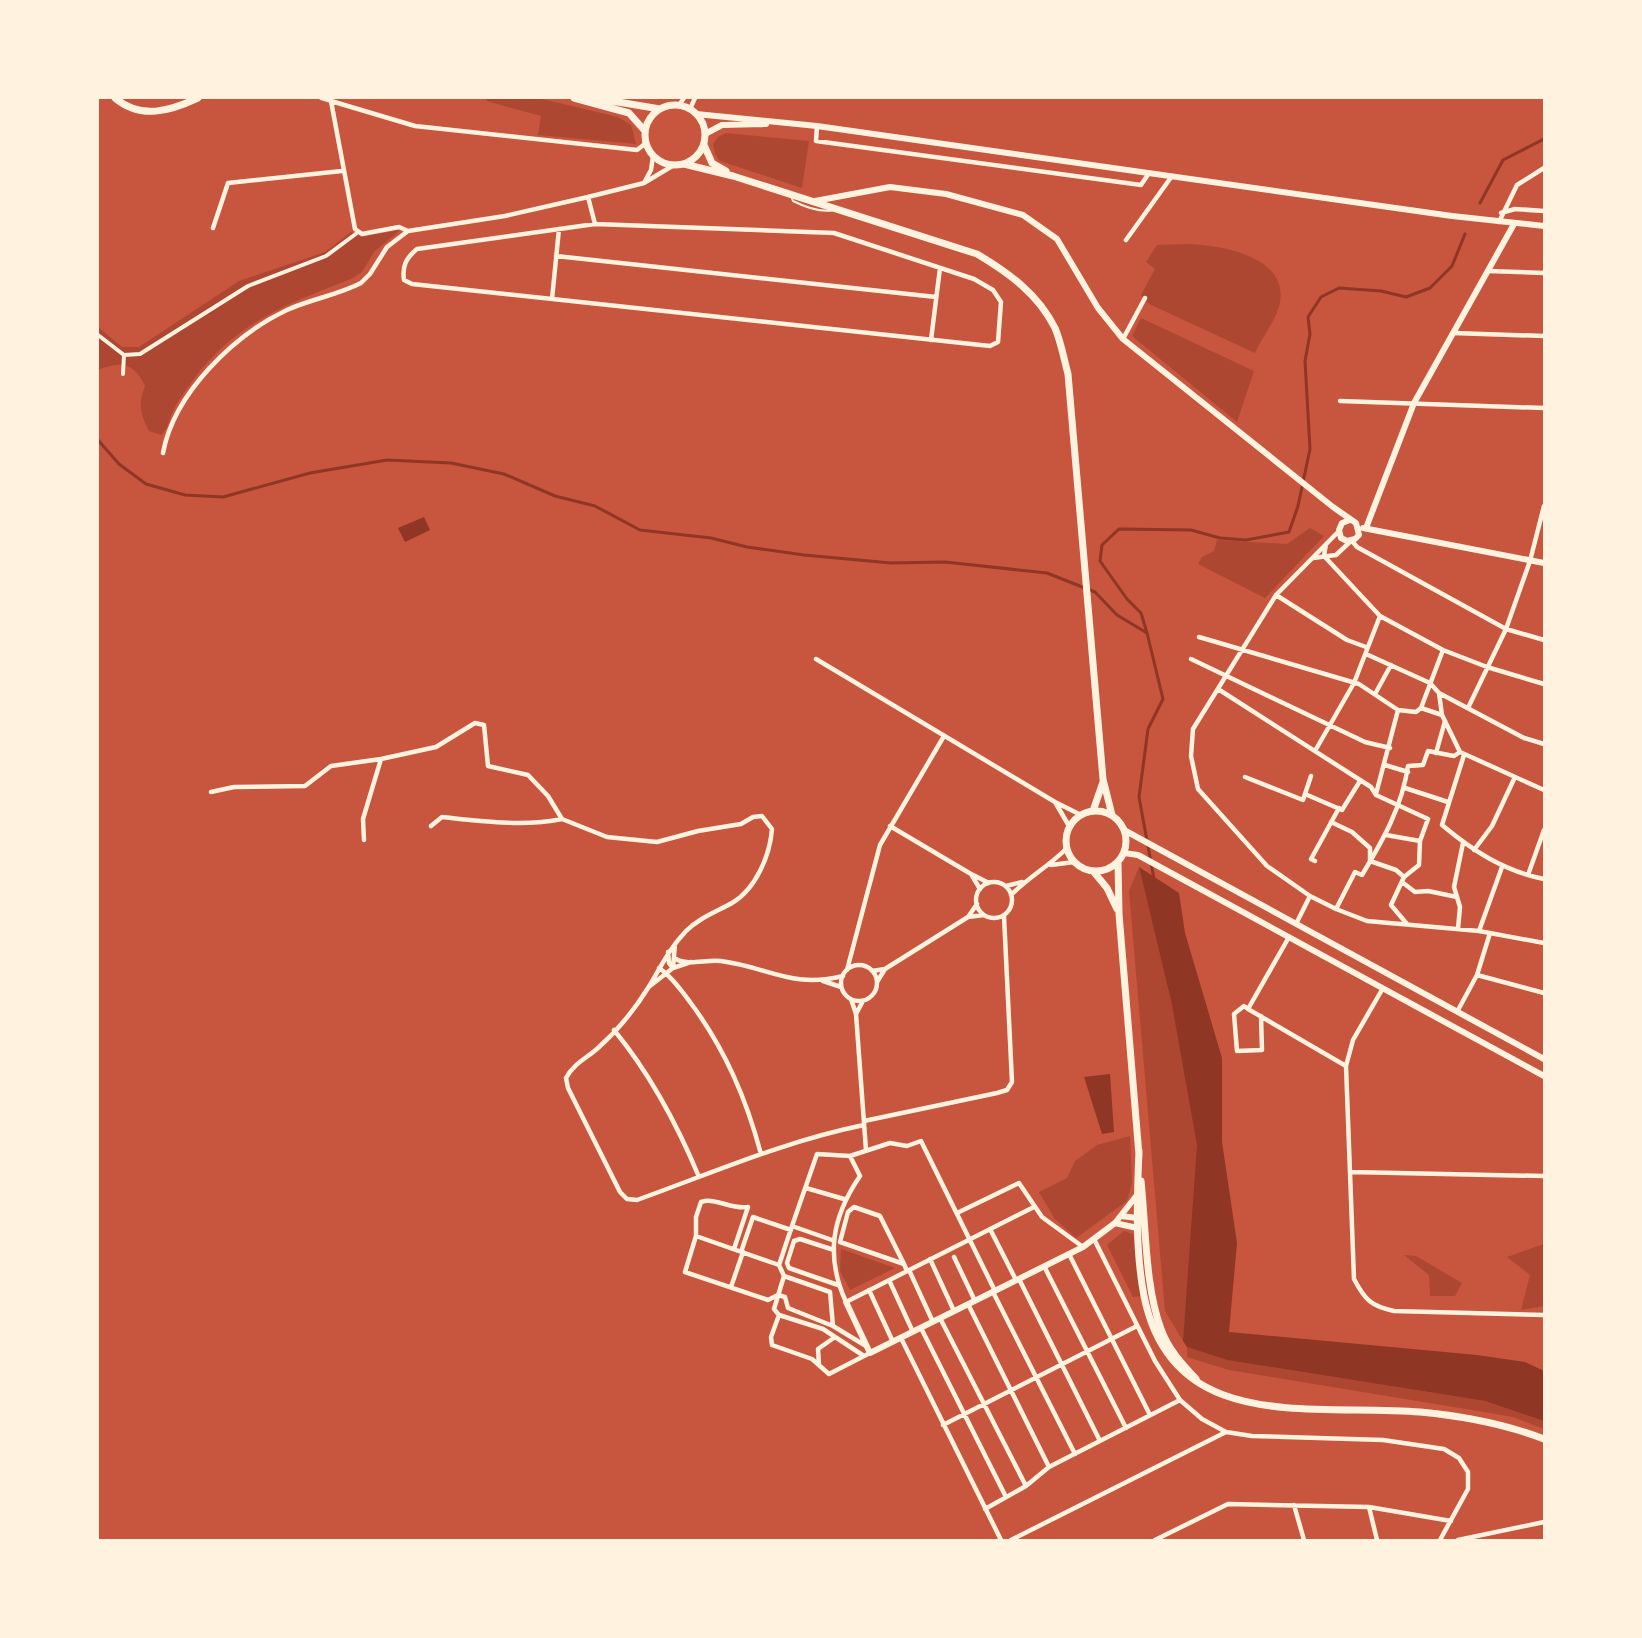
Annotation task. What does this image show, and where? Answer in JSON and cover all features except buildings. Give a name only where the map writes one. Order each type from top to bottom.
[{"type":"main road","points":[[116,98],[134,109],[156,112],[198,98]]},
{"type":"main road","points":[[574,98],[628,113],[645,131]]},
{"type":"main road","points":[[594,98],[660,109],[679,105],[693,111],[705,134],[704,145],[697,156],[684,164]]},
{"type":"main road","points":[[660,109],[650,118],[645,131],[646,143],[653,156],[662,162],[674,165],[684,164],[733,176],[977,254],[1007,272],[1032,294],[1054,328],[1068,374],[1103,779],[1112,815],[1124,830],[1126,841],[1124,853],[1118,862],[1106,870],[1093,871]]},
{"type":"main road","points":[[704,145],[712,163],[733,176]]},
{"type":"main road","points":[[1093,811],[1103,779]]},
{"type":"main road","points":[[1112,815],[1093,811],[1081,814],[1069,826],[1066,849],[1074,862],[1093,871],[1107,888],[1119,914]]},
{"type":"main road","points":[[1118,862],[1119,914],[1149,1263],[1161,1329],[1172,1350],[1200,1383]]},
{"type":"main road","points":[[1138,1151],[1137,1228],[1144,1296],[1155,1332],[1186,1376],[1222,1397],[1251,1405],[1289,1409],[1420,1412],[1517,1428],[1545,1439]]},
{"type":"street","points":[[321,98],[415,126],[637,150],[646,143]]},
{"type":"street","points":[[679,105],[684,98]]},
{"type":"street","points":[[695,98],[693,111],[785,124],[817,126],[1499,222],[1545,226]]},
{"type":"street","points":[[331,101],[342,171],[357,233]]},
{"type":"street","points":[[705,134],[722,125],[785,124]]},
{"type":"street","points":[[817,126],[816,141],[827,143],[1141,185],[1149,173]]},
{"type":"street","points":[[644,183],[651,170],[653,156]]},
{"type":"street","points":[[163,453],[173,424],[190,393],[228,349],[258,326],[286,310],[361,283],[370,274],[387,247],[408,231],[506,216],[588,197],[644,183],[674,165]]},
{"type":"street","points":[[1499,222],[1501,213],[1517,185],[1545,168]]},
{"type":"street","points":[[213,228],[228,183],[342,171]]},
{"type":"street","points":[[1126,240],[1172,176]]},
{"type":"street","points":[[815,201],[890,187],[946,194],[1023,215],[1057,240],[1098,308],[1123,339],[1350,520],[1363,528],[1545,563]]},
{"type":"street","points":[[588,197],[595,224]]},
{"type":"street","points":[[1501,213],[1515,209],[1545,211]]},
{"type":"street","points":[[595,224],[834,233],[974,279],[993,290],[1001,302],[998,342],[990,346],[932,340],[412,284],[404,280],[403,270],[407,257],[417,249],[595,224]]},
{"type":"street","points":[[1313,558],[1336,555],[1358,537],[1413,403],[1514,224]]},
{"type":"street","points":[[98,335],[124,355],[140,354],[248,286],[326,256],[357,233],[399,227],[408,231]]},
{"type":"street","points":[[552,299],[559,229]]},
{"type":"street","points":[[556,256],[936,297]]},
{"type":"street","points":[[932,340],[940,268]]},
{"type":"street","points":[[1488,272],[1545,273]]},
{"type":"street","points":[[1123,339],[1145,298]]},
{"type":"street","points":[[1453,333],[1545,336]]},
{"type":"street","points":[[123,374],[124,355]]},
{"type":"street","points":[[1340,401],[1545,408]]},
{"type":"street","points":[[1468,708],[1506,629],[1530,561],[1545,506]]},
{"type":"street","points":[[1350,520],[1342,523],[1339,531],[1276,595],[1193,729],[1191,756],[1198,789],[1267,866],[1310,896],[1336,909],[1366,921],[1479,931],[1545,943]]},
{"type":"street","points":[[1339,531],[1341,538],[1352,541],[1357,547],[1506,629],[1545,640]]},
{"type":"street","points":[[1324,556],[1326,544]]},
{"type":"street","points":[[1324,556],[1380,616],[1443,650],[1487,667],[1545,684]]},
{"type":"street","points":[[1276,595],[1347,640],[1366,647]]},
{"type":"street","points":[[1315,751],[1354,683],[1366,654],[1366,647],[1380,616]]},
{"type":"street","points":[[1199,637],[1354,683],[1398,710],[1416,712],[1421,708],[1443,650]]},
{"type":"street","points":[[1366,654],[1430,683],[1439,693],[1524,738],[1545,744]]},
{"type":"street","points":[[816,659],[1055,802],[1081,814]]},
{"type":"street","points":[[1191,659],[1365,742],[1390,748]]},
{"type":"street","points":[[1375,694],[1391,665]]},
{"type":"street","points":[[1218,689],[1360,781],[1376,795],[1428,819],[1420,841],[1419,865],[1403,880],[1391,905],[1407,924]]},
{"type":"street","points":[[1439,693],[1442,715],[1462,753],[1545,790]]},
{"type":"street","points":[[1421,708],[1442,715]]},
{"type":"street","points":[[1376,795],[1398,710]]},
{"type":"street","points":[[1436,753],[1446,721]]},
{"type":"street","points":[[212,792],[234,787],[305,786],[331,766],[381,759],[436,747],[475,723],[484,725],[488,766],[528,775],[548,796],[562,819]]},
{"type":"street","points":[[842,987],[843,976],[847,970],[877,855],[890,826],[944,736]]},
{"type":"street","points":[[1336,909],[1355,872],[1362,875],[1386,835],[1405,788],[1408,766],[1424,765],[1428,751],[1454,756],[1462,753]]},
{"type":"street","points":[[1462,753],[1442,825],[1463,843],[1502,867],[1545,879]]},
{"type":"street","points":[[364,840],[363,819],[381,759]]},
{"type":"street","points":[[1385,765],[1408,772]]},
{"type":"street","points":[[1245,777],[1303,800],[1311,776]]},
{"type":"street","points":[[1474,850],[1492,826],[1515,777]]},
{"type":"street","points":[[1305,794],[1342,810],[1360,781]]},
{"type":"street","points":[[1405,788],[1448,802]]},
{"type":"street","points":[[1055,802],[1069,826]]},
{"type":"street","points":[[1315,861],[1311,859],[1339,808]]},
{"type":"street","points":[[431,826],[442,817],[480,821],[547,822],[562,819],[607,837],[657,842],[698,831],[741,824],[753,817],[762,816],[772,829],[771,840],[759,872],[735,901],[703,918],[687,930],[668,950],[648,988]]},
{"type":"street","points":[[1331,822],[1352,832],[1370,848],[1370,861]]},
{"type":"street","points":[[890,826],[989,883],[1006,886],[1025,881]]},
{"type":"street","points":[[1124,830],[1545,1059]]},
{"type":"street","points":[[1528,876],[1545,830]]},
{"type":"street","points":[[1386,835],[1420,841]]},
{"type":"street","points":[[1458,929],[1460,907],[1454,887],[1463,843]]},
{"type":"street","points":[[1011,895],[1025,881],[1051,865],[1066,849]]},
{"type":"street","points":[[1124,853],[1138,855],[1545,1076]]},
{"type":"street","points":[[1370,861],[1396,870],[1415,892],[1428,891],[1457,897]]},
{"type":"street","points":[[1051,865],[1074,862]]},
{"type":"street","points":[[1479,931],[1502,867]]},
{"type":"street","points":[[847,970],[857,966],[872,971],[885,969],[968,917],[977,904],[980,889],[971,874]]},
{"type":"street","points":[[980,889],[989,883]]},
{"type":"street","points":[[968,917],[984,915],[995,918],[1004,915],[1012,904],[1011,895],[1006,886]]},
{"type":"street","points":[[1248,1009],[1310,896]]},
{"type":"street","points":[[977,904],[984,915]]},
{"type":"street","points":[[694,961],[676,963],[648,988],[598,1048],[570,1069],[566,1078],[620,1192],[627,1199],[634,1200],[823,1134],[1007,1090],[1012,1082],[1013,1069],[1004,915]]},
{"type":"street","points":[[995,918],[1004,934]]},
{"type":"street","points":[[1451,1025],[1477,975],[1490,933]]},
{"type":"street","points":[[675,944],[676,963]]},
{"type":"street","points":[[852,948],[857,966]]},
{"type":"street","points":[[668,950],[669,963]]},
{"type":"street","points":[[659,966],[694,961],[731,963],[793,980],[823,981],[842,987],[856,1014],[866,1150]]},
{"type":"street","points":[[659,966],[706,1023],[726,1058],[750,1112],[761,1154]]},
{"type":"street","points":[[856,1014],[863,1001],[872,996],[885,969]]},
{"type":"street","points":[[872,971],[877,982]]},
{"type":"street","points":[[1390,975],[1353,1040],[1346,1066],[1354,1279],[1361,1293],[1375,1307],[1394,1311],[1545,1315]]},
{"type":"street","points":[[1477,975],[1545,993]]},
{"type":"street","points":[[823,981],[843,976]]},
{"type":"street","points":[[850,999],[863,1001]]},
{"type":"street","points":[[1261,1017],[1263,1050],[1237,1051],[1233,1014],[1244,1006],[1346,1066]]},
{"type":"street","points":[[614,1030],[646,1073],[670,1114],[699,1178]]},
{"type":"street","points":[[867,1355],[823,1329],[779,1315],[774,1309],[784,1276],[779,1265],[817,1154],[850,1156],[890,1143],[907,1146],[921,1141],[1075,1454]]},
{"type":"street","points":[[850,1156],[860,1176],[844,1199],[832,1240],[838,1285],[866,1346],[867,1355]]},
{"type":"street","points":[[1350,1172],[1545,1176]]},
{"type":"street","points":[[957,1213],[1019,1183],[1042,1217],[1083,1247]]},
{"type":"street","points":[[806,1188],[844,1199]]},
{"type":"street","points":[[779,1315],[771,1337],[772,1345],[812,1359],[829,1374],[1083,1247],[1115,1223],[1137,1195]]},
{"type":"street","points":[[734,1250],[748,1206],[737,1209],[708,1200],[701,1202],[696,1217],[696,1236],[685,1272],[768,1300],[778,1295],[785,1298],[788,1308],[833,1326],[866,1346]]},
{"type":"street","points":[[904,1264],[840,1242],[848,1212],[854,1207],[880,1216],[908,1270],[933,1322]]},
{"type":"street","points":[[846,1302],[1034,1207]]},
{"type":"street","points":[[1128,1224],[1137,1218],[1144,1208]]},
{"type":"street","points":[[1121,1216],[1137,1218],[1143,1226],[1145,1253],[1149,1263]]},
{"type":"street","points":[[731,1287],[753,1217],[832,1240]]},
{"type":"street","points":[[1115,1223],[1128,1224],[1137,1228]]},
{"type":"street","points":[[990,1229],[1100,1441]]},
{"type":"street","points":[[696,1236],[779,1265]]},
{"type":"street","points":[[834,1250],[800,1239],[794,1241],[787,1263],[789,1268],[838,1285]]},
{"type":"street","points":[[1094,1239],[1155,1361],[1180,1400],[1202,1419],[1226,1432],[1252,1436],[1383,1440],[1444,1449],[1459,1458],[1468,1472],[1468,1489],[1440,1540]]},
{"type":"street","points":[[1069,1254],[1150,1415]]},
{"type":"street","points":[[954,1257],[975,1301]]},
{"type":"street","points":[[930,1259],[954,1311]]},
{"type":"street","points":[[1044,1266],[1125,1428]]},
{"type":"street","points":[[784,1276],[830,1292],[833,1326]]},
{"type":"street","points":[[889,1280],[914,1332]]},
{"type":"street","points":[[869,1290],[893,1342]]},
{"type":"street","points":[[968,1305],[1049,1467]]},
{"type":"street","points":[[940,1318],[1026,1486]]},
{"type":"street","points":[[944,1425],[1137,1326]]},
{"type":"street","points":[[921,1328],[1006,1497]]},
{"type":"street","points":[[819,1365],[818,1349],[835,1337]]},
{"type":"street","points":[[900,1338],[1001,1540]]},
{"type":"street","points":[[985,1509],[1026,1486],[1049,1467],[1180,1400]]},
{"type":"street","points":[[1011,1540],[1226,1432]]},
{"type":"street","points":[[1155,1540],[1228,1504],[1369,1507],[1451,1521]]},
{"type":"street","points":[[1294,1505],[1304,1540]]},
{"type":"street","points":[[1369,1507],[1377,1540]]},
{"type":"street","points":[[1458,1540],[1545,1522]]},
{"type":"lane","points":[[790,194],[793,201],[800,205],[822,211],[838,209]]},
{"type":"shaded area","points":[[487,98],[538,98],[618,117],[631,125],[636,144],[538,135],[541,116],[486,101]]},
{"type":"shaded area","points":[[726,133],[809,141],[802,188],[720,161],[715,154],[713,144],[718,137]]},
{"type":"shaded area","points":[[400,230],[374,252],[362,272],[264,317],[227,343],[193,380],[177,403],[161,435],[149,431],[144,419],[141,398],[145,386],[136,372],[120,365],[98,370],[98,327],[122,347],[139,347],[239,281],[325,252],[351,232],[361,237]]},
{"type":"shaded area","points":[[1188,244],[1217,247],[1249,256],[1274,274],[1280,286],[1280,302],[1276,315],[1255,353],[1149,304],[1141,295],[1155,269],[1146,262],[1157,245]]},
{"type":"shaded area","points":[[1141,318],[1254,371],[1237,422],[1132,336]]},
{"type":"shaded area","points":[[424,517],[430,530],[405,542],[398,528]]},
{"type":"shaded area","points":[[1310,528],[1324,536],[1265,598],[1198,564],[1202,557],[1214,551],[1217,540],[1287,544]]},
{"type":"shaded area","points":[[1139,867],[1173,1009],[1198,1145],[1183,1341],[1165,1311],[1129,891]]},
{"type":"shaded area","points":[[1139,867],[1179,893],[1185,933],[1222,1058],[1222,1142],[1237,1243],[1229,1332],[1477,1355],[1525,1362],[1544,1371],[1544,1421],[1485,1401],[1227,1360],[1187,1347],[1183,1341],[1197,1145],[1172,1005]]},
{"type":"shaded area","points":[[1110,1074],[1114,1132],[1102,1134],[1084,1077]]},
{"type":"shaded area","points":[[1130,1136],[1132,1183],[1127,1201],[1076,1238],[1054,1218],[1039,1192],[1067,1178],[1075,1161],[1097,1145]]},
{"type":"shaded area","points":[[1124,1231],[1133,1234],[1144,1296],[1133,1297],[1107,1245]]},
{"type":"shaded area","points":[[1544,1244],[1544,1306],[1521,1310],[1530,1275],[1507,1257]]},
{"type":"shaded area","points":[[841,1249],[895,1268],[850,1290],[840,1271]]},
{"type":"shaded area","points":[[1404,1255],[1416,1256],[1462,1283],[1455,1296],[1430,1296],[1429,1275]]},
{"type":"shaded area","points":[[1187,1347],[1227,1360],[1485,1401],[1544,1421],[1544,1429],[1513,1417],[1229,1370],[1187,1357]]},
{"type":"waterway","points":[[1480,203],[1503,160],[1544,139]]},
{"type":"waterway","points":[[1147,633],[1141,613],[1127,599],[1100,561],[1102,545],[1119,529],[1191,530],[1220,538],[1246,540],[1289,532],[1298,506],[1310,449],[1305,361],[1310,334],[1308,317],[1321,297],[1339,288],[1381,291],[1406,297],[1430,288],[1452,266],[1465,234]]},
{"type":"waterway","points":[[98,440],[119,464],[146,484],[185,495],[223,497],[310,473],[387,460],[451,463],[504,474],[555,496],[595,506],[640,530],[711,538],[747,547],[804,555],[891,563],[945,562],[1047,573],[1095,592],[1117,615],[1147,633],[1163,699],[1148,729],[1139,797],[1154,879]]}]
